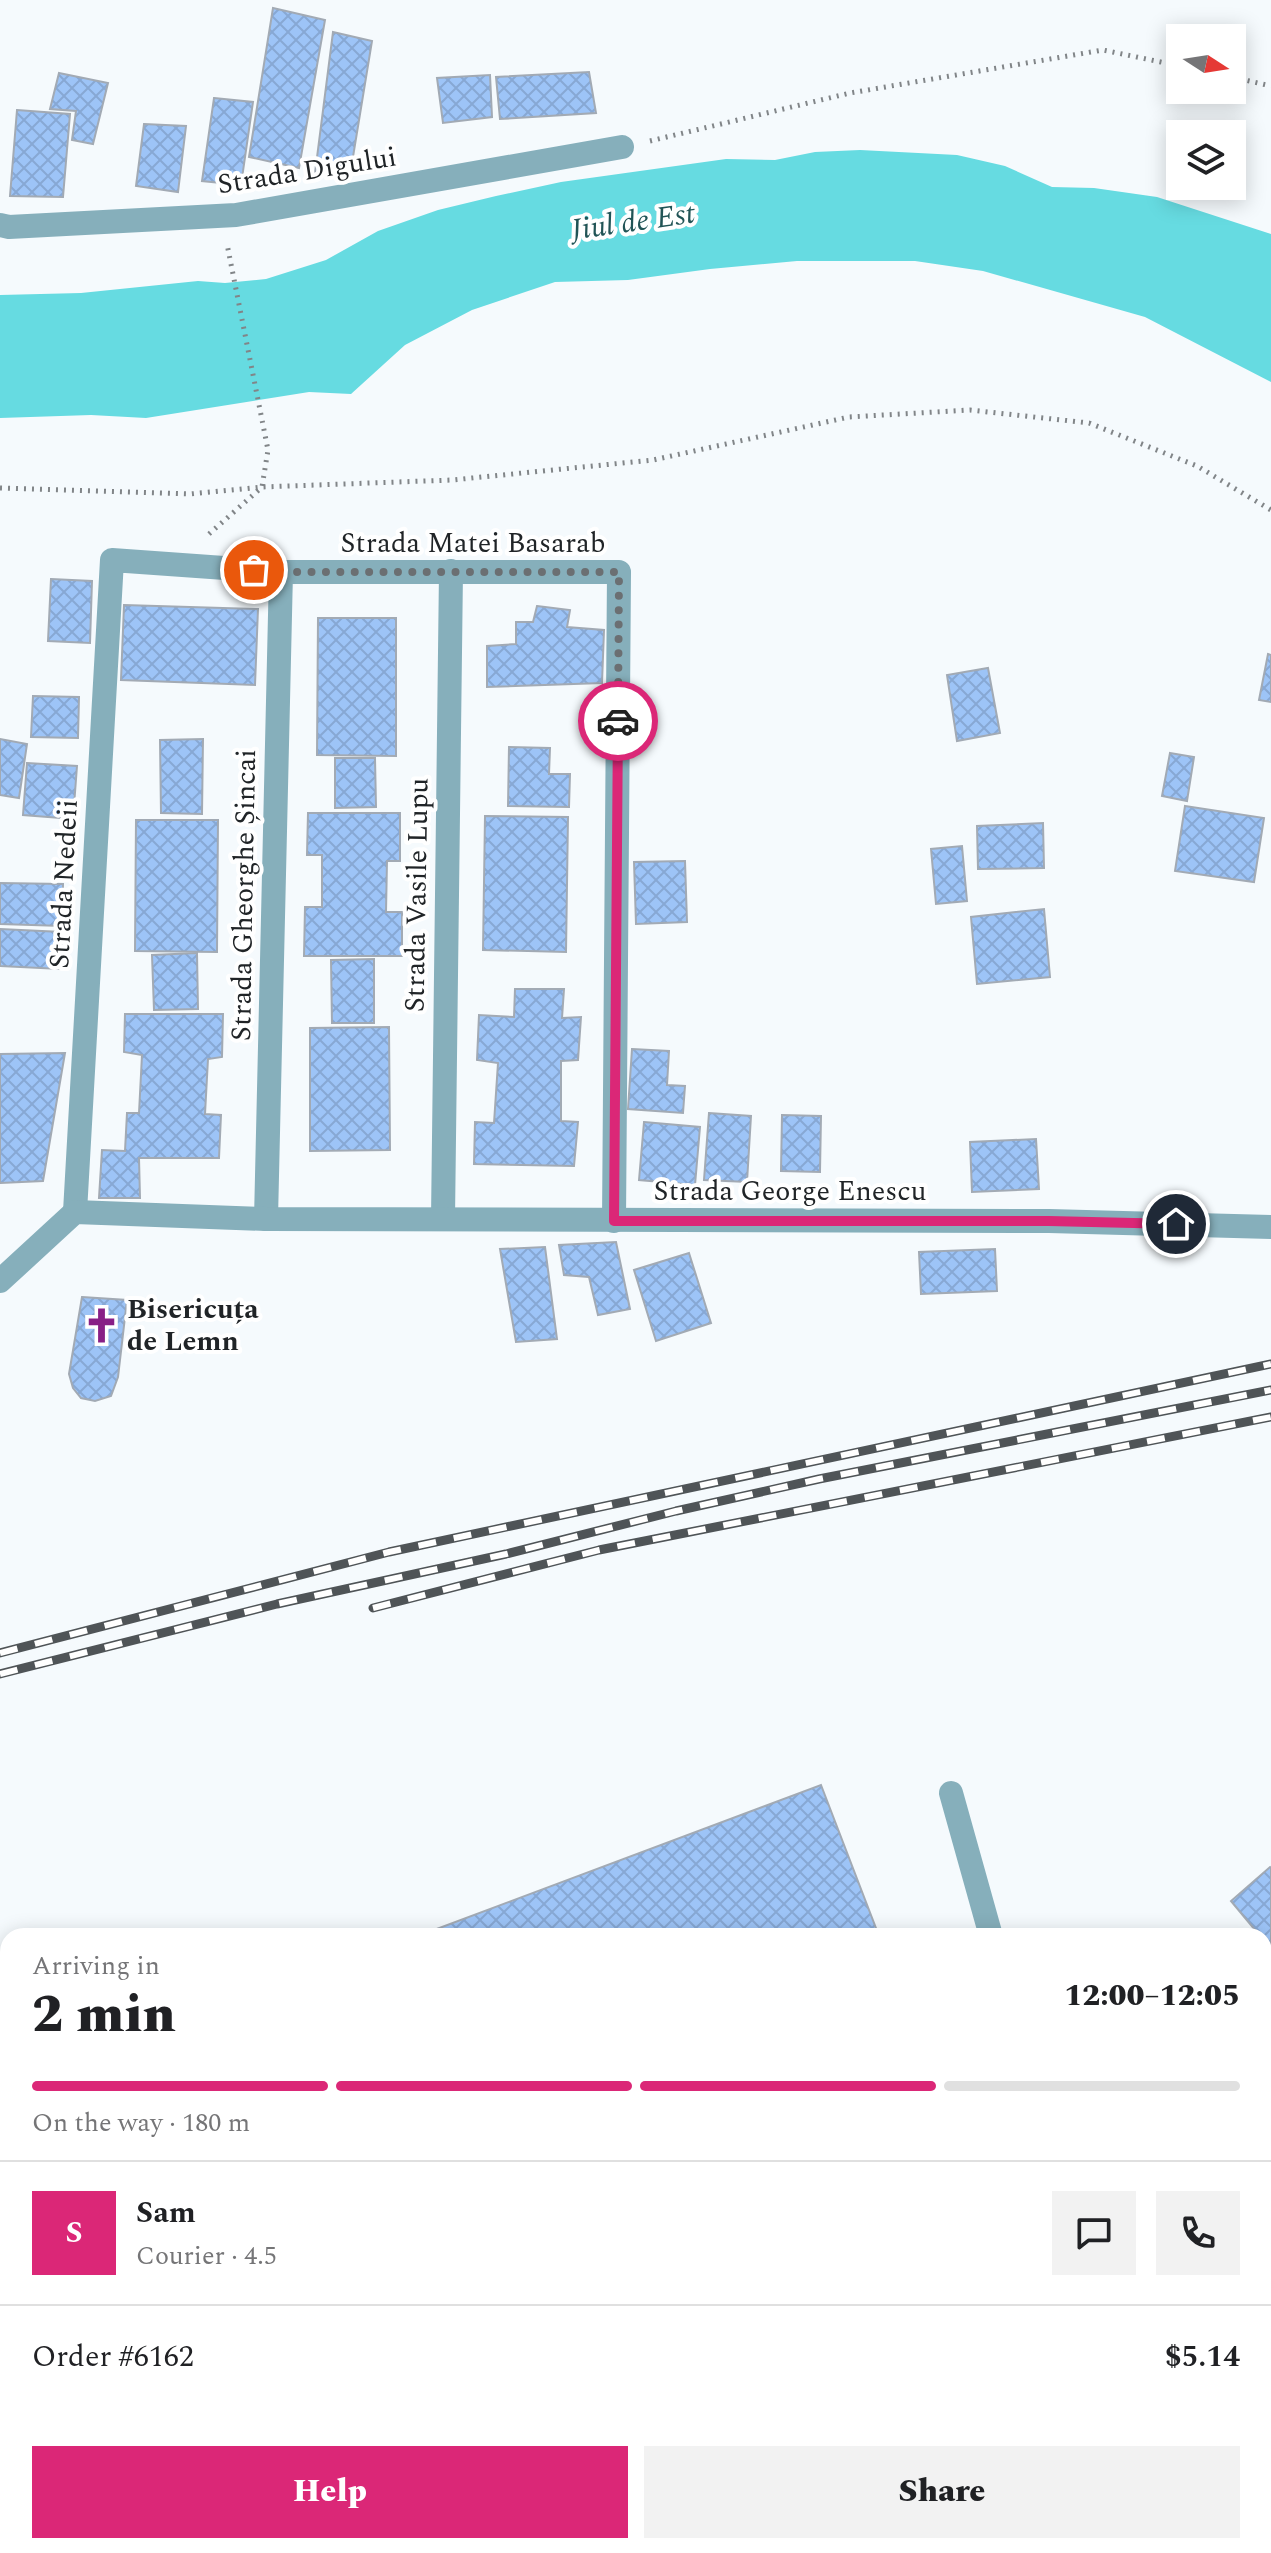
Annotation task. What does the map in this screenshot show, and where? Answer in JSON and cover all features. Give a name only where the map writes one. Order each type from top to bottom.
[{"type":"street","name":"Strada Digului","points":[[0,225],[236,215],[622,147]]},
{"type":"street","name":"Strada Matei Basarab","points":[[112,560],[281,572],[619,572],[614,1221]]},
{"type":"street","name":"Strada Nedeii","points":[[75,1212],[112,560]]},
{"type":"street","name":"Strada Vasile Lupu","points":[[443,1219],[451,571]]},
{"type":"street","name":"Strada Gheorghe Șincai","points":[[266,1219],[281,572]]},
{"type":"street","name":"Strada George Enescu","points":[[75,1212],[266,1219],[1049,1221],[1271,1227]]},
{"type":"street","points":[[0,1281],[75,1212]]},
{"type":"street","points":[[951,1793],[989,1928]]},
{"type":"path","points":[[622,147],[850,93],[1103,50],[1166,63]]},
{"type":"path","points":[[1246,80],[1271,86]]},
{"type":"path","points":[[171,564],[262,487],[268,450],[230,265]]},
{"type":"path","points":[[0,488],[190,494],[262,487],[452,480],[653,460],[849,417],[970,410],[1089,423],[1197,466],[1271,510]]},
{"type":"water","name":"Jiul de Est","points":[[860,150],[957,155],[1005,166],[1052,187],[1094,188],[1157,197],[1271,234],[1271,382],[1145,317],[983,271],[915,261],[797,261],[628,280],[555,282],[472,310],[405,345],[351,394],[309,392],[146,418],[91,415],[0,418],[0,295],[81,293],[198,281],[225,283],[266,279],[326,260],[378,231],[438,210],[496,196],[561,182],[726,159],[775,160],[815,152]]},
{"type":"building","points":[[273,8],[325,20],[299,168],[249,157]]},
{"type":"building","points":[[333,32],[372,41],[351,169],[315,173]]},
{"type":"building","points":[[589,72],[596,113],[500,119],[496,77]]},
{"type":"building","points":[[59,73],[108,83],[93,144],[72,140],[76,111],[50,109]]},
{"type":"building","points":[[490,75],[492,117],[443,123],[437,78]]},
{"type":"building","points":[[214,98],[253,102],[241,185],[202,181]]},
{"type":"building","points":[[17,110],[70,114],[63,197],[10,196]]},
{"type":"building","points":[[144,124],[186,126],[178,192],[136,186]]},
{"type":"building","points":[[51,579],[92,581],[90,643],[48,641]]},
{"type":"building","points":[[124,605],[258,609],[255,685],[121,680]]},
{"type":"building","points":[[537,606],[570,610],[567,627],[604,630],[602,683],[487,687],[487,646],[516,644],[516,622],[533,622]]},
{"type":"building","points":[[318,618],[396,618],[396,756],[317,755]]},
{"type":"building","points":[[1268,654],[1271,655],[1271,702],[1259,700]]},
{"type":"building","points":[[988,668],[1000,733],[957,741],[947,675]]},
{"type":"building","points":[[33,696],[79,697],[78,738],[31,737]]},
{"type":"building","points":[[0,739],[27,744],[19,798],[0,795]]},
{"type":"building","points":[[203,739],[202,814],[161,813],[160,740]]},
{"type":"building","points":[[509,747],[550,748],[549,774],[570,774],[569,807],[508,806]]},
{"type":"building","points":[[1170,753],[1194,757],[1187,801],[1162,796]]},
{"type":"building","points":[[335,758],[375,758],[376,807],[335,808]]},
{"type":"building","points":[[27,763],[77,766],[73,819],[23,815]]},
{"type":"building","points":[[1185,806],[1264,818],[1254,882],[1175,871]]},
{"type":"building","points":[[308,813],[400,813],[400,861],[387,861],[386,912],[402,912],[402,956],[304,956],[305,907],[322,907],[322,855],[307,855]]},
{"type":"building","points":[[485,816],[568,817],[566,952],[483,950]]},
{"type":"building","points":[[136,820],[218,820],[217,952],[135,951]]},
{"type":"building","points":[[1043,823],[1044,868],[978,869],[977,826]]},
{"type":"building","points":[[962,846],[967,901],[936,904],[931,849]]},
{"type":"building","points":[[685,861],[687,922],[636,924],[634,862]]},
{"type":"building","points":[[0,883],[63,884],[62,926],[0,924]]},
{"type":"building","points":[[1044,909],[1050,977],[977,984],[971,917]]},
{"type":"building","points":[[0,929],[62,932],[60,969],[0,966]]},
{"type":"building","points":[[197,953],[198,1009],[154,1010],[152,955]]},
{"type":"building","points":[[374,959],[374,1023],[332,1023],[331,960]]},
{"type":"building","points":[[515,989],[564,989],[562,1018],[581,1017],[578,1060],[561,1061],[561,1121],[578,1122],[574,1166],[474,1164],[475,1122],[494,1123],[498,1063],[477,1060],[479,1015],[514,1017]]},
{"type":"building","points":[[125,1014],[223,1014],[222,1057],[208,1059],[205,1114],[221,1115],[219,1158],[139,1158],[140,1198],[99,1198],[102,1150],[125,1151],[127,1113],[139,1113],[142,1055],[124,1052]]},
{"type":"building","points":[[389,1027],[390,1150],[310,1151],[310,1028]]},
{"type":"building","points":[[632,1049],[669,1051],[667,1085],[685,1086],[683,1113],[628,1109]]},
{"type":"building","points":[[65,1053],[43,1181],[0,1183],[0,1054]]},
{"type":"building","points":[[709,1113],[751,1116],[747,1182],[704,1180]]},
{"type":"building","points":[[782,1115],[821,1116],[820,1172],[781,1171]]},
{"type":"building","points":[[644,1122],[700,1127],[695,1185],[639,1180]]},
{"type":"building","points":[[1036,1139],[1039,1189],[972,1192],[970,1142]]},
{"type":"building","points":[[616,1242],[630,1309],[598,1315],[589,1277],[564,1275],[559,1245]]},
{"type":"building","points":[[545,1247],[557,1339],[516,1342],[500,1249]]},
{"type":"building","points":[[995,1249],[997,1291],[921,1294],[919,1252]]},
{"type":"building","points":[[689,1253],[711,1323],[656,1341],[634,1270]]},
{"type":"building","name":"Bisericuța de Lemn","points":[[82,1297],[127,1300],[118,1377],[111,1396],[95,1401],[81,1398],[73,1388],[69,1374]]},
{"type":"building","points":[[821,1785],[876,1928],[439,1928]]},
{"type":"building","points":[[1271,1868],[1271,1928],[1253,1928],[1231,1901]]},
{"type":"railway","points":[[0,1653],[389,1552],[1271,1364]]},
{"type":"railway","points":[[0,1674],[277,1604],[506,1554],[819,1479],[1271,1390]]},
{"type":"railway","points":[[373,1608],[599,1550],[1271,1417]]},
{"type":"way so far","points":[[254,570],[619,572],[618,721]]},
{"type":"place","name":"Bisericuța de Lemn","points":[[101,1325]]},
{"type":"route","points":[[618,721],[614,1221],[1176,1224]]}]
